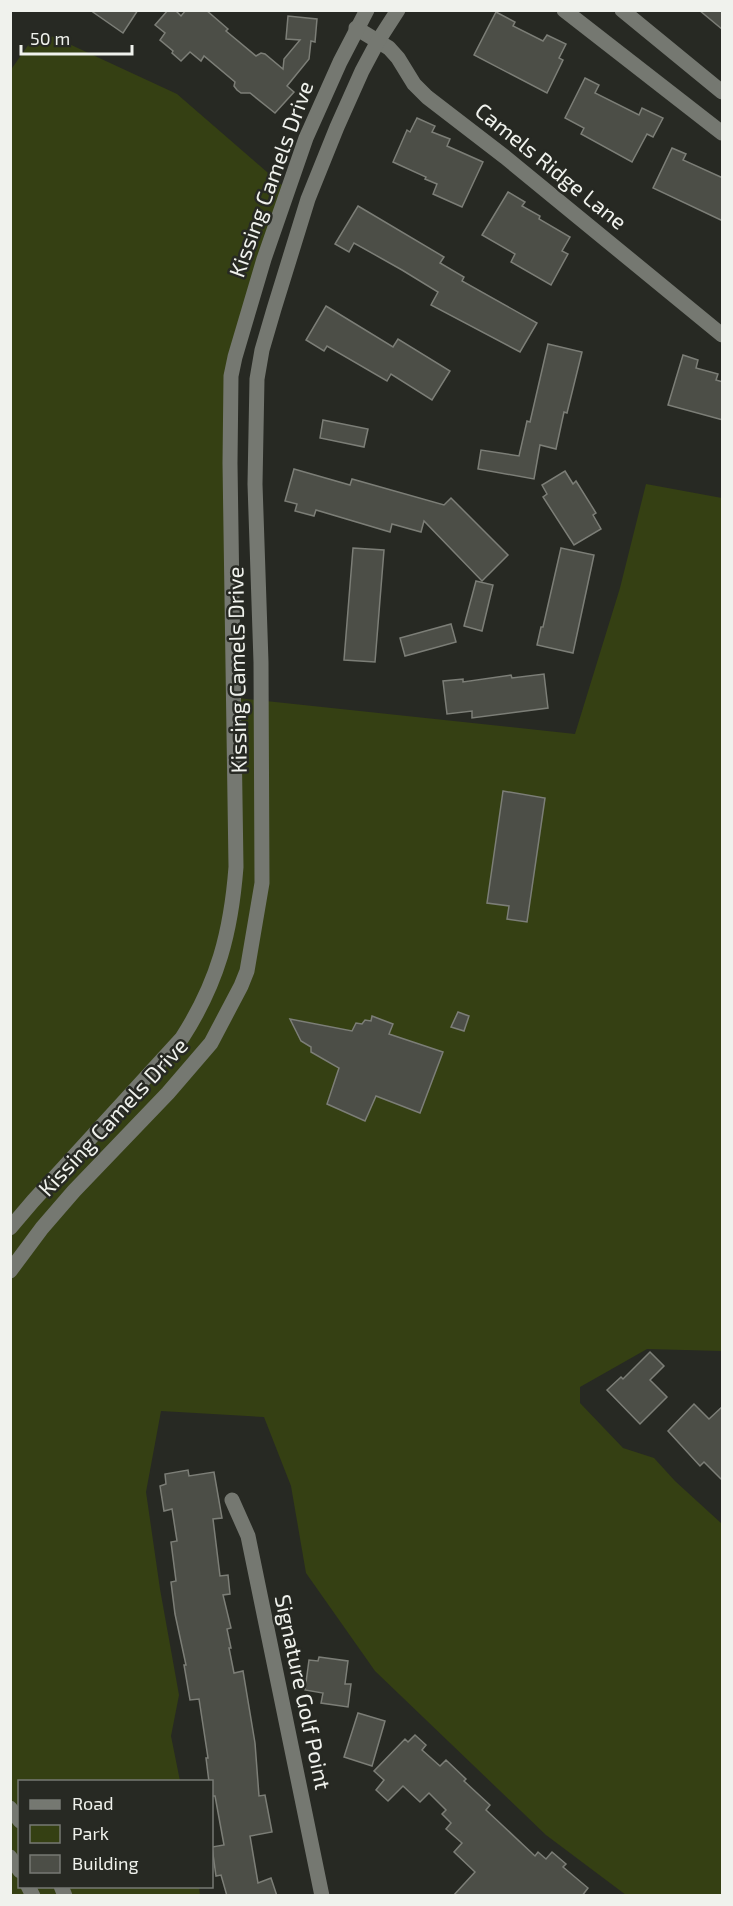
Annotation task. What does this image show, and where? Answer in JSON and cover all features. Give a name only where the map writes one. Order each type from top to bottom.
[{"type":"street","name":"Kissing Camels Drive","points":[[10,1228],[182,1038],[200,1009],[226,942],[236,867],[231,376],[241,336],[306,138],[357,28],[368,10]]},
{"type":"street","name":"Kissing Camels Drive","points":[[10,1271],[42,1228],[74,1191],[168,1094],[211,1043],[247,971],[262,883],[261,662],[255,484],[257,379],[271,319],[308,199],[337,127],[378,41],[398,10]]},
{"type":"street","points":[[564,10],[720,125]]},
{"type":"street","points":[[622,10],[723,92]]},
{"type":"street","name":"Camels Ridge Lane","points":[[357,28],[389,48],[414,84],[427,97],[506,157],[723,335]]},
{"type":"street","name":"Signature Golf Point","points":[[232,1500],[248,1536],[322,1896]]},
{"type":"green space","points":[[36,34],[54,37],[177,94],[282,185],[227,364],[229,697],[575,734],[620,588],[646,484],[722,498],[722,1351],[647,1349],[580,1387],[580,1403],[623,1448],[654,1458],[675,1481],[722,1524],[722,1895],[626,1895],[546,1835],[375,1671],[306,1573],[291,1486],[264,1417],[161,1411],[146,1492],[179,1695],[171,1736],[180,1780],[18,1780],[18,1888],[199,1888],[200,1895],[11,1896],[10,71]]},
{"type":"building","points":[[90,10],[138,10],[123,33]]},
{"type":"building","points":[[168,10],[175,10],[181,16],[186,10],[206,10],[228,29],[226,31],[256,56],[261,53],[265,54],[283,69],[284,59],[300,40],[286,39],[288,16],[317,19],[315,42],[311,41],[309,59],[287,86],[294,92],[275,113],[250,93],[241,93],[237,90],[234,86],[235,82],[204,56],[201,61],[190,52],[181,61],[172,53],[173,51],[160,40],[165,33],[155,25]]},
{"type":"building","points":[[699,10],[723,10],[723,30]]},
{"type":"building","points":[[496,12],[515,22],[513,26],[543,41],[547,35],[566,44],[559,58],[563,60],[547,93],[474,55]]},
{"type":"building","points":[[585,78],[599,85],[595,93],[639,115],[642,108],[663,118],[653,137],[647,134],[632,162],[581,134],[584,128],[565,118]]},
{"type":"building","points":[[417,118],[435,126],[432,132],[450,139],[447,146],[483,162],[462,207],[433,194],[437,184],[393,162],[407,130],[410,132]]},
{"type":"building","points":[[672,148],[686,154],[683,160],[723,178],[723,221],[653,188]]},
{"type":"building","points":[[508,192],[525,202],[522,206],[540,216],[539,219],[570,237],[562,251],[568,254],[551,285],[511,262],[515,254],[482,235]]},
{"type":"building","points":[[358,206],[444,257],[440,263],[464,277],[462,281],[537,323],[520,352],[431,305],[438,292],[402,270],[354,243],[349,252],[335,244]]},
{"type":"building","points":[[326,306],[393,347],[398,339],[450,371],[432,400],[391,374],[387,381],[327,346],[324,351],[306,340]]},
{"type":"building","points":[[548,344],[582,352],[567,413],[564,412],[556,449],[540,445],[534,479],[478,469],[481,450],[519,456],[527,421],[530,422]]},
{"type":"building","points":[[683,355],[698,360],[696,368],[718,374],[716,380],[723,382],[723,420],[668,405]]},
{"type":"building","points":[[323,420],[368,429],[364,447],[320,438]]},
{"type":"building","points":[[294,469],[350,485],[352,479],[444,505],[451,498],[508,555],[482,581],[424,521],[421,532],[392,524],[390,532],[316,510],[314,516],[295,511],[297,504],[285,501]]},
{"type":"building","points":[[565,471],[573,484],[576,481],[596,513],[593,515],[601,529],[574,545],[543,497],[547,494],[542,485]]},
{"type":"building","points":[[353,548],[384,550],[375,662],[344,660]]},
{"type":"building","points":[[561,548],[594,555],[573,653],[537,645]]},
{"type":"building","points":[[476,581],[493,585],[482,631],[464,626]]},
{"type":"building","points":[[451,624],[456,642],[405,656],[400,638]]},
{"type":"building","points":[[544,674],[548,708],[472,718],[472,711],[447,714],[443,681],[463,679],[463,682],[511,675],[512,678]]},
{"type":"building","points":[[503,791],[545,798],[527,922],[507,919],[509,906],[487,903]]},
{"type":"building","points":[[458,1012],[469,1016],[464,1031],[451,1027]]},
{"type":"building","points":[[372,1016],[393,1024],[389,1034],[443,1052],[420,1113],[376,1096],[365,1121],[327,1104],[339,1068],[311,1052],[311,1047],[301,1041],[290,1019],[352,1031],[356,1023],[371,1021]]},
{"type":"building","points":[[650,1352],[664,1366],[650,1380],[667,1397],[640,1424],[607,1390],[621,1377],[623,1379]]},
{"type":"building","points":[[694,1404],[709,1419],[723,1406],[723,1481],[704,1462],[700,1466],[668,1431]]},
{"type":"building","points":[[188,1470],[189,1476],[214,1472],[222,1518],[213,1519],[220,1576],[228,1575],[230,1594],[223,1595],[231,1628],[227,1629],[231,1648],[229,1648],[234,1673],[243,1671],[255,1743],[259,1796],[265,1795],[272,1832],[250,1836],[258,1883],[271,1878],[277,1896],[227,1896],[221,1875],[216,1876],[213,1847],[224,1845],[215,1796],[213,1796],[213,1780],[209,1780],[206,1758],[208,1758],[199,1699],[190,1700],[184,1665],[186,1665],[175,1614],[171,1582],[176,1581],[171,1542],[177,1541],[172,1509],[164,1511],[160,1486],[166,1484],[165,1474]]},
{"type":"building","points":[[319,1657],[348,1661],[345,1684],[351,1684],[348,1707],[321,1703],[323,1693],[305,1690],[309,1660],[318,1661]]},
{"type":"building","points":[[358,1713],[385,1721],[372,1766],[344,1757]]},
{"type":"building","points":[[415,1735],[426,1745],[422,1750],[440,1766],[446,1760],[466,1779],[464,1781],[490,1805],[486,1810],[535,1856],[538,1852],[546,1859],[552,1852],[566,1864],[563,1867],[588,1888],[582,1896],[453,1896],[475,1872],[454,1852],[462,1843],[446,1829],[451,1823],[442,1814],[446,1810],[429,1793],[420,1802],[403,1786],[388,1801],[376,1790],[384,1780],[374,1771],[405,1739],[408,1742]]}]
